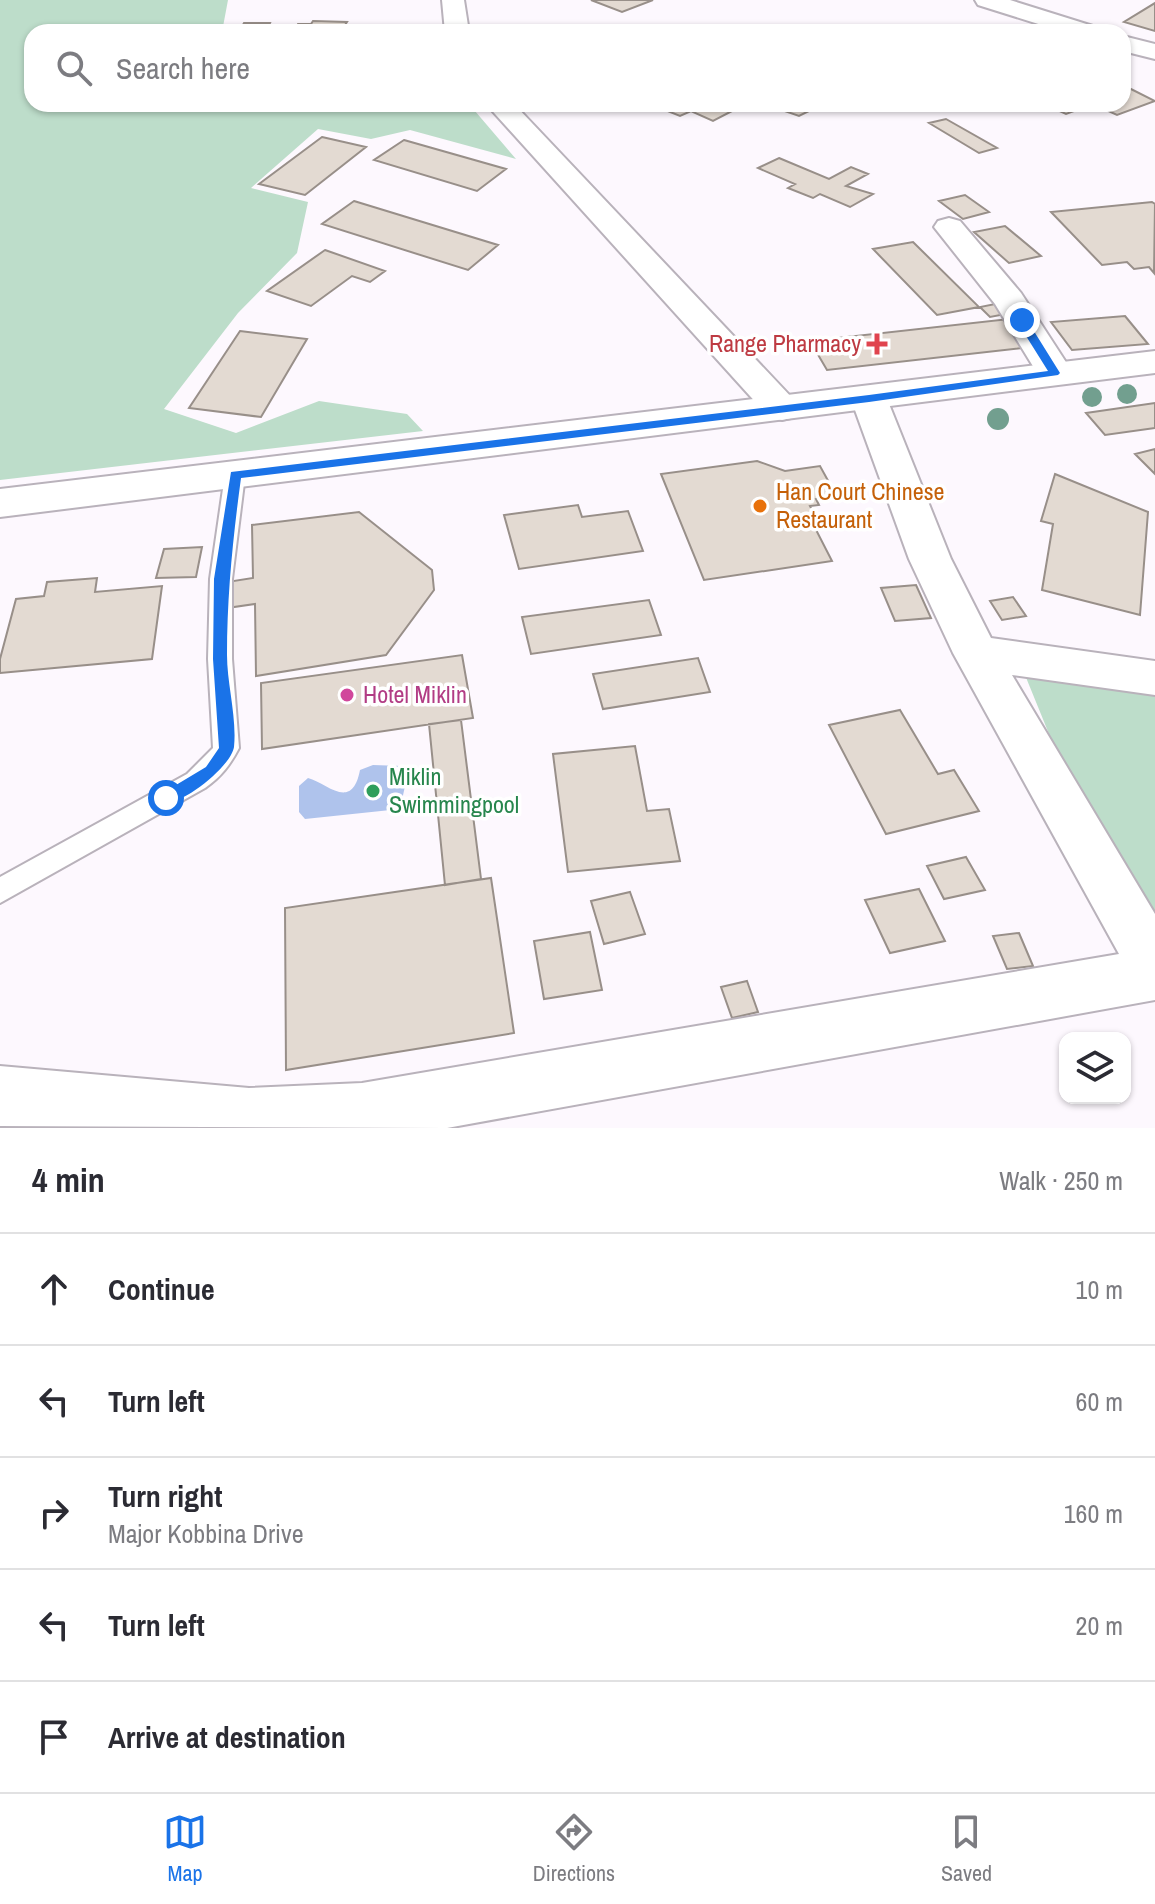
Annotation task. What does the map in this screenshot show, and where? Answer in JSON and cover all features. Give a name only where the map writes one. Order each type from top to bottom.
[{"type":"street","points":[[453,0],[456,24]]},
{"type":"street","points":[[986,0],[1062,24]]},
{"type":"street","points":[[1131,45],[1155,52]]},
{"type":"street","points":[[506,112],[782,409]]},
{"type":"street","points":[[949,227],[1009,300],[1055,373]]},
{"type":"street","points":[[0,503],[1155,362]]},
{"type":"street","points":[[869,399],[930,559],[976,653],[1155,965]]},
{"type":"street","points":[[976,653],[1155,678]]},
{"type":"street","points":[[0,1096],[249,1118],[362,1113],[1155,974]]},
{"type":"lane","points":[[0,891],[196,781],[211,771],[221,758],[226,748],[220,659],[221,579],[235,475]]},
{"type":"green space","points":[[0,0],[228,0],[224,24],[24,24],[24,112],[476,112],[516,159],[410,130],[371,139],[318,129],[251,188],[308,202],[297,253],[238,313],[164,409],[236,433],[319,401],[407,414],[423,431],[0,480]]},
{"type":"green space","points":[[1025,675],[1155,692],[1155,926],[1082,815]]},
{"type":"water","name":"Miklin Swimmingpool","points":[[373,765],[402,766],[407,777],[400,809],[305,819],[299,812],[299,786],[308,778],[338,792],[345,792],[356,783],[360,770]]},
{"type":"building","points":[[591,0],[653,0],[622,12]]},
{"type":"building","points":[[1155,3],[1155,31],[1124,22]]},
{"type":"building","points":[[313,21],[347,22],[346,24],[311,24]]},
{"type":"building","points":[[1131,89],[1155,101],[1131,110]]},
{"type":"building","points":[[693,112],[730,112],[713,121]]},
{"type":"building","points":[[946,119],[997,148],[979,153],[929,123]]},
{"type":"building","points":[[322,137],[366,147],[305,195],[259,184]]},
{"type":"building","points":[[404,140],[506,169],[477,191],[374,160]]},
{"type":"building","points":[[779,158],[829,179],[851,167],[868,174],[846,186],[873,194],[850,207],[820,194],[813,198],[788,188],[795,184],[758,168]]},
{"type":"building","points":[[965,195],[989,212],[963,219],[939,201]]},
{"type":"building","points":[[354,201],[498,245],[468,270],[322,224]]},
{"type":"building","points":[[1155,204],[1154,273],[1149,267],[1134,269],[1127,262],[1102,265],[1051,212]]},
{"type":"building","points":[[1005,226],[1041,256],[1009,263],[974,232]]},
{"type":"building","points":[[913,242],[979,307],[937,315],[873,249]]},
{"type":"building","points":[[325,250],[385,271],[370,282],[352,276],[311,306],[267,291]]},
{"type":"building","points":[[995,304],[1006,314],[990,317],[980,307]]},
{"type":"building","points":[[1125,316],[1148,344],[1072,350],[1051,322]]},
{"type":"building","points":[[1009,319],[1031,347],[827,370],[810,341]]},
{"type":"building","points":[[240,331],[307,339],[261,417],[189,408]]},
{"type":"building","points":[[1155,403],[1155,428],[1105,435],[1086,413]]},
{"type":"building","points":[[1155,449],[1155,474],[1135,454]]},
{"type":"building","points":[[757,461],[785,471],[820,466],[837,497],[816,499],[819,505],[810,506],[818,521],[812,522],[832,561],[704,580],[661,474]]},
{"type":"building","points":[[1055,474],[1148,512],[1140,615],[1042,590],[1053,524],[1041,521]]},
{"type":"building","points":[[578,505],[582,517],[628,511],[643,551],[519,569],[504,515]]},
{"type":"building","points":[[359,512],[432,570],[434,590],[386,655],[256,676],[255,604],[227,608],[227,582],[253,578],[252,525]]},
{"type":"building","points":[[202,547],[196,577],[156,578],[164,549]]},
{"type":"building","points":[[97,578],[95,592],[162,586],[152,659],[0,673],[0,659],[16,599],[44,596],[47,582]]},
{"type":"building","points":[[916,585],[931,618],[895,621],[881,588]]},
{"type":"building","points":[[1013,597],[1026,616],[1002,620],[990,601]]},
{"type":"building","points":[[649,600],[661,635],[531,654],[522,617]]},
{"type":"building","points":[[462,655],[473,718],[262,749],[261,683]]},
{"type":"building","points":[[698,658],[710,692],[603,709],[593,674]]},
{"type":"building","points":[[900,710],[938,774],[954,770],[979,811],[886,834],[829,725]]},
{"type":"building","points":[[461,720],[481,879],[445,885],[429,724]]},
{"type":"building","points":[[635,746],[647,811],[669,809],[680,861],[568,872],[553,754]]},
{"type":"building","points":[[966,857],[985,890],[944,899],[927,866]]},
{"type":"building","points":[[491,878],[514,1033],[286,1070],[285,908]]},
{"type":"building","points":[[919,889],[945,941],[890,953],[865,900]]},
{"type":"building","points":[[630,892],[645,934],[604,944],[591,901]]},
{"type":"building","points":[[590,932],[602,990],[544,999],[534,941]]},
{"type":"building","points":[[1019,933],[1033,966],[1007,969],[993,936]]},
{"type":"building","points":[[747,981],[758,1012],[732,1018],[721,987]]},
{"type":"place","name":"Range Pharmacy","points":[[877,344]]},
{"type":"place","name":"Han Court Chinese Restaurant","points":[[760,506]]},
{"type":"place","name":"Hotel Miklin","points":[[347,695]]},
{"type":"place","name":"Miklin Swimmingpool","points":[[373,791]]},
{"type":"route","points":[[166,798],[211,771],[226,748],[220,659],[221,579],[235,475],[869,399],[1055,373],[1022,320]]}]
